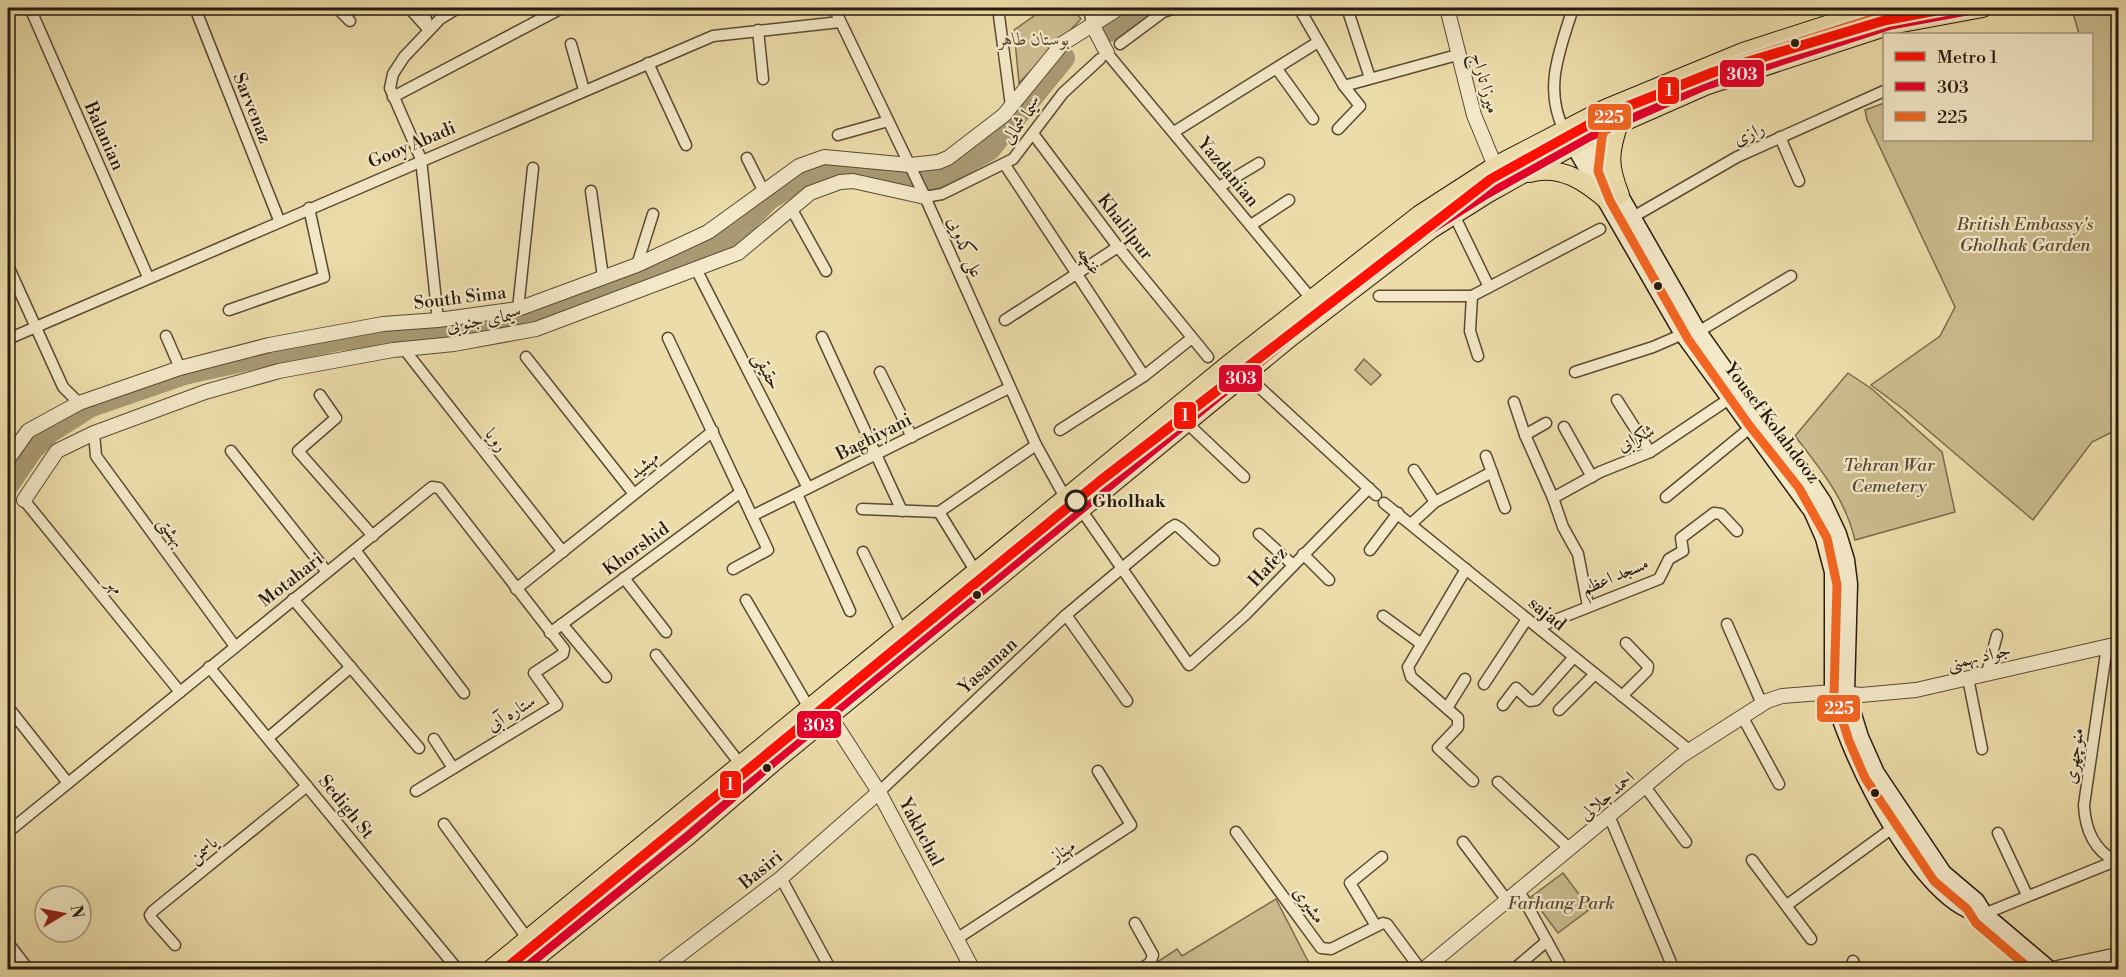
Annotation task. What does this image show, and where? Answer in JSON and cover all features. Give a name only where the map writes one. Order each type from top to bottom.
[{"type":"main road","points":[[521,969],[689,835],[830,716],[1188,424],[1246,375],[1316,306],[1419,215],[1495,166],[1576,134],[1694,70],[1872,8]]},
{"type":"main road","points":[[490,969],[1066,499],[1316,306],[1362,280],[1454,215],[1519,176],[1576,134],[1620,123],[1705,86],[1891,25],[1983,8]]},
{"type":"main road","points":[[1615,198],[1610,171],[1614,140],[1620,123]]},
{"type":"main road","points":[[1576,134],[1615,198]]},
{"type":"main road","points":[[1519,176],[1538,171],[1572,175],[1615,198]]},
{"type":"main road","name":"Yousef Kolahdooz","points":[[1615,198],[1633,218],[1690,333],[1809,481],[1823,502],[1838,534],[1846,560],[1849,584],[1840,692]]},
{"type":"main road","name":"Yousef Kolahdooz","points":[[1615,198],[1729,399],[1812,511],[1830,554],[1835,585],[1840,692],[1868,757],[1900,822],[1943,873],[1976,901],[1984,914],[2047,969]]},
{"type":"main road","points":[[813,705],[830,716]]},
{"type":"street","name":"Balanian","points":[[30,8],[148,277]]},
{"type":"street","name":"Sarvenaz","points":[[195,8],[279,220]]},
{"type":"street","points":[[337,8],[350,21]]},
{"type":"street","points":[[409,8],[429,30]]},
{"type":"street","points":[[423,8],[429,30]]},
{"type":"street","points":[[438,320],[421,159],[390,88],[393,74],[429,30],[458,8]]},
{"type":"street","points":[[393,97],[562,8]]},
{"type":"street","name":"علی کدویی","points":[[834,8],[925,197],[1036,445],[1066,499]]},
{"type":"street","points":[[998,8],[1011,106]]},
{"type":"street","points":[[1089,8],[1092,24],[1104,56]]},
{"type":"street","name":"South Sima","points":[[8,459],[28,431],[79,403],[180,368],[303,339],[383,324],[438,320],[518,309],[636,265],[708,232],[799,166],[824,157],[910,165],[938,162],[948,158],[1004,116],[1056,50],[1119,8]]},
{"type":"street","points":[[1120,44],[1163,12],[1175,8]]},
{"type":"street","points":[[1299,8],[1344,86],[1360,107],[1338,129]]},
{"type":"street","points":[[1347,8],[1370,78]]},
{"type":"street","name":"میرزا تاراج","points":[[1447,8],[1457,55],[1474,115],[1495,166]]},
{"type":"street","points":[[1573,8],[1557,61],[1552,91],[1556,112],[1576,134]]},
{"type":"street","name":"Gooy Abadi","points":[[8,339],[279,220],[713,36],[840,22]]},
{"type":"street","points":[[758,30],[763,80]]},
{"type":"street","points":[[1174,132],[1318,42]]},
{"type":"street","points":[[571,44],[584,90]]},
{"type":"street","points":[[1344,86],[1457,55]]},
{"type":"street","name":"Yazdanian","points":[[1104,56],[1174,132],[1316,306]]},
{"type":"street","name":"سیما شمالی","points":[[925,197],[942,194],[1005,165],[1034,135],[1063,93],[1104,56]]},
{"type":"street","points":[[648,63],[686,145]]},
{"type":"street","points":[[1277,69],[1313,119]]},
{"type":"street","name":"رازی","points":[[1633,218],[1737,157],[1883,91]]},
{"type":"street","points":[[838,135],[888,121]]},
{"type":"street","name":"Khalilpur","points":[[1034,135],[1118,247],[1208,357]]},
{"type":"street","points":[[1780,137],[1799,181]]},
{"type":"street","points":[[747,158],[763,190]]},
{"type":"street","points":[[1220,187],[1260,163]]},
{"type":"street","name":"غنچه","points":[[1005,165],[1144,376]]},
{"type":"street","points":[[518,309],[533,168]]},
{"type":"street","name":"سیمای جنوبی","points":[[24,500],[57,451],[94,433],[205,392],[279,372],[404,349],[454,344],[536,329],[744,250],[810,193],[840,182],[853,182],[925,197]]},
{"type":"street","points":[[591,191],[603,277]]},
{"type":"street","points":[[1251,225],[1289,200]]},
{"type":"street","points":[[229,310],[324,277],[309,208]]},
{"type":"street","points":[[791,208],[826,271]]},
{"type":"street","points":[[636,265],[653,214]]},
{"type":"street","points":[[1454,215],[1489,287]]},
{"type":"street","points":[[1379,296],[1472,296],[1600,229]]},
{"type":"street","points":[[1005,320],[1118,247]]},
{"type":"street","points":[[8,266],[63,387],[79,403]]},
{"type":"street","name":"حقیقی","points":[[696,269],[808,488]]},
{"type":"street","points":[[1575,372],[1690,333],[1791,276]]},
{"type":"street","points":[[1472,296],[1470,331],[1478,356]]},
{"type":"street","points":[[166,336],[180,368]]},
{"type":"street","points":[[822,337],[902,511]]},
{"type":"street","points":[[668,338],[768,550],[733,569]]},
{"type":"street","points":[[1060,430],[1144,376],[1192,338]]},
{"type":"street","name":"رویا","points":[[404,349],[563,552]]},
{"type":"street","points":[[526,357],[634,494]]},
{"type":"street","points":[[880,372],[912,437]]},
{"type":"street","name":"sajad","points":[[1246,375],[1376,495],[1689,750]]},
{"type":"street","name":"Baghiyani","points":[[752,516],[1010,388]]},
{"type":"street","points":[[320,394],[336,418],[298,451],[373,536]]},
{"type":"street","name":"شکرابی","points":[[1553,498],[1592,477],[1650,452],[1729,399]]},
{"type":"street","points":[[1617,400],[1650,452]]},
{"type":"street","points":[[1514,402],[1525,435],[1553,498],[1563,527],[1578,554],[1588,606]]},
{"type":"street","points":[[1525,435],[1546,423]]},
{"type":"street","points":[[1188,424],[1244,477]]},
{"type":"street","points":[[1564,427],[1592,477]]},
{"type":"street","points":[[1666,497],[1750,428]]},
{"type":"street","name":"مهشید","points":[[516,589],[713,431]]},
{"type":"street","name":"بهشتی","points":[[94,433],[96,456],[234,645]]},
{"type":"street","points":[[862,509],[939,512],[1036,445]]},
{"type":"street","points":[[231,451],[327,572]]},
{"type":"street","points":[[1486,456],[1505,508]]},
{"type":"street","points":[[1414,470],[1435,502]]},
{"type":"street","points":[[1411,524],[1435,502],[1492,472]]},
{"type":"street","name":"Motahari","points":[[8,832],[234,645],[432,487],[439,488],[564,649]]},
{"type":"street","name":"Khorshid","points":[[550,633],[741,492]]},
{"type":"street","points":[[797,494],[850,611]]},
{"type":"street","name":"Hafez","points":[[1122,567],[1189,665],[1245,615],[1303,555],[1376,495]]},
{"type":"street","name":"مهر","points":[[24,500],[180,692]]},
{"type":"street","points":[[1082,511],[1122,567]]},
{"type":"street","points":[[939,512],[976,572]]},
{"type":"street","points":[[1370,550],[1398,513]]},
{"type":"street","name":"مسجد اعظم","points":[[1538,627],[1659,579],[1669,559],[1683,551],[1680,538],[1714,513],[1721,514],[1737,531]]},
{"type":"street","name":"Yasaman","points":[[879,792],[1066,615],[1175,525],[1214,560]]},
{"type":"street","points":[[1259,534],[1293,565]]},
{"type":"street","points":[[355,550],[464,693]]},
{"type":"street","points":[[863,552],[902,632]]},
{"type":"street","points":[[1303,555],[1329,580]]},
{"type":"street","points":[[1466,569],[1420,643],[1408,667],[1408,673],[1460,722],[1438,748],[1473,781]]},
{"type":"street","points":[[624,579],[666,632]]},
{"type":"street","points":[[293,599],[419,748]]},
{"type":"street","points":[[746,600],[813,705]]},
{"type":"street","points":[[1066,615],[1127,701]]},
{"type":"street","points":[[1383,616],[1420,643]]},
{"type":"street","points":[[1484,684],[1527,619]]},
{"type":"street","points":[[562,624],[606,677]]},
{"type":"street","points":[[1727,624],[1762,704]]},
{"type":"street","points":[[1987,674],[1997,635]]},
{"type":"street","points":[[1622,696],[1647,671],[1648,666],[1626,643]]},
{"type":"street","name":"جواد بهمنی","points":[[1840,692],[1861,696],[1916,690],[2113,645]]},
{"type":"street","name":"منوچهری","points":[[2113,645],[2084,811],[2087,829],[2093,841],[2102,852],[2116,860]]},
{"type":"street","name":"ستاره آبی","points":[[416,791],[556,705],[534,673],[563,654],[564,649]]},
{"type":"street","points":[[656,655],[741,765]]},
{"type":"street","points":[[1503,705],[1516,688],[1530,701],[1536,700],[1574,657]]},
{"type":"street","name":"Sedigh St","points":[[209,666],[458,969]]},
{"type":"street","points":[[267,738],[351,667]]},
{"type":"street","points":[[1559,710],[1595,674]]},
{"type":"street","points":[[1968,678],[1982,748]]},
{"type":"street","points":[[1447,708],[1465,679]]},
{"type":"street","name":"احمد جلالی","points":[[1422,969],[1518,889],[1610,818],[1689,750],[1762,704],[1782,696],[1840,692]]},
{"type":"street","points":[[8,707],[68,783]]},
{"type":"street","name":"Yakhchal","points":[[830,716],[879,792],[973,969]]},
{"type":"street","points":[[1742,716],[1779,784]]},
{"type":"street","points":[[434,739],[453,768]]},
{"type":"street","name":"مهناز","points":[[958,938],[1131,825],[1098,771]]},
{"type":"street","points":[[1498,782],[1570,849]]},
{"type":"street","name":"یاسمن","points":[[175,945],[152,919],[150,915],[153,911],[307,786]]},
{"type":"street","points":[[1646,788],[1686,842]]},
{"type":"street","name":"Basiri","points":[[660,969],[678,964],[879,792]]},
{"type":"street","points":[[1610,818],[1674,969]]},
{"type":"street","points":[[1787,905],[1900,822]]},
{"type":"street","points":[[444,824],[527,938]]},
{"type":"street","name":"مشیری","points":[[1236,832],[1321,948],[1331,949],[1376,926]]},
{"type":"street","points":[[1998,833],[2027,895]]},
{"type":"street","points":[[1463,842],[1506,899]]},
{"type":"street","points":[[1382,857],[1350,883],[1376,926],[1387,924],[1422,969]]},
{"type":"street","points":[[1752,860],[1811,939]]},
{"type":"street","points":[[1984,914],[2116,860]]},
{"type":"street","points":[[781,878],[831,969]]},
{"type":"street","points":[[1518,889],[1563,969]]},
{"type":"street","points":[[1135,923],[1153,955],[1152,960],[1139,969]]},
{"type":"street","points":[[1513,969],[1547,941]]},
{"type":"street","points":[[8,944],[29,969]]},
{"type":"street","points":[[2047,969],[2118,953]]},
{"type":"street","points":[[2104,958],[2109,969]]},
{"type":"green space","name":"بوستان طاهر","points":[[1045,8],[1073,8],[1081,19],[1019,83],[1014,30]]},
{"type":"green space","name":"British Embassy's Gholhak Garden","points":[[2118,8],[2118,429],[2092,442],[2033,520],[1903,409],[1871,385],[1940,336],[1955,307],[1867,120],[1865,110],[1883,103],[1883,141],[2093,141],[2093,33],[2079,33],[2073,13]]},
{"type":"green space","points":[[1364,359],[1381,375],[1371,385],[1355,370]]},
{"type":"green space","name":"Tehran War Cemetery","points":[[1848,373],[1872,389],[1942,452],[1955,512],[1855,540],[1851,525],[1838,498],[1823,473],[1795,436]]},
{"type":"green space","name":"Farhang Park","points":[[1563,873],[1590,909],[1558,933],[1531,897]]},
{"type":"green space","points":[[1276,899],[1312,969],[1145,970],[1177,949],[1182,956]]},
{"type":"waterway","points":[[1110,31],[1146,8]]},
{"type":"waterway","points":[[8,485],[32,450],[50,432],[91,406],[184,374],[338,340],[522,321],[726,243],[769,199],[818,170],[831,168],[909,181],[930,181],[941,177],[989,150],[1064,58]]},
{"type":"metro line","name":"1","points":[[504,970],[1100,481],[1491,179],[1606,115],[1714,72],[1886,20],[1949,8]]},
{"type":"transit line","name":"225","points":[[1920,8],[1887,14],[1740,61],[1613,112],[1602,137],[1598,171],[1610,201],[1688,339],[1749,425],[1799,488],[1827,538],[1837,585],[1834,694],[1849,741],[1865,778],[1934,881],[1967,909],[1976,923],[2031,970]]},
{"type":"transit line","name":"303","points":[[522,970],[689,835],[775,761],[1292,336],[1430,230],[1487,194],[1587,138],[1705,86],[1891,25],[1983,8]]},
{"type":"place","name":"Gholhak","points":[[1076,501]]}]
